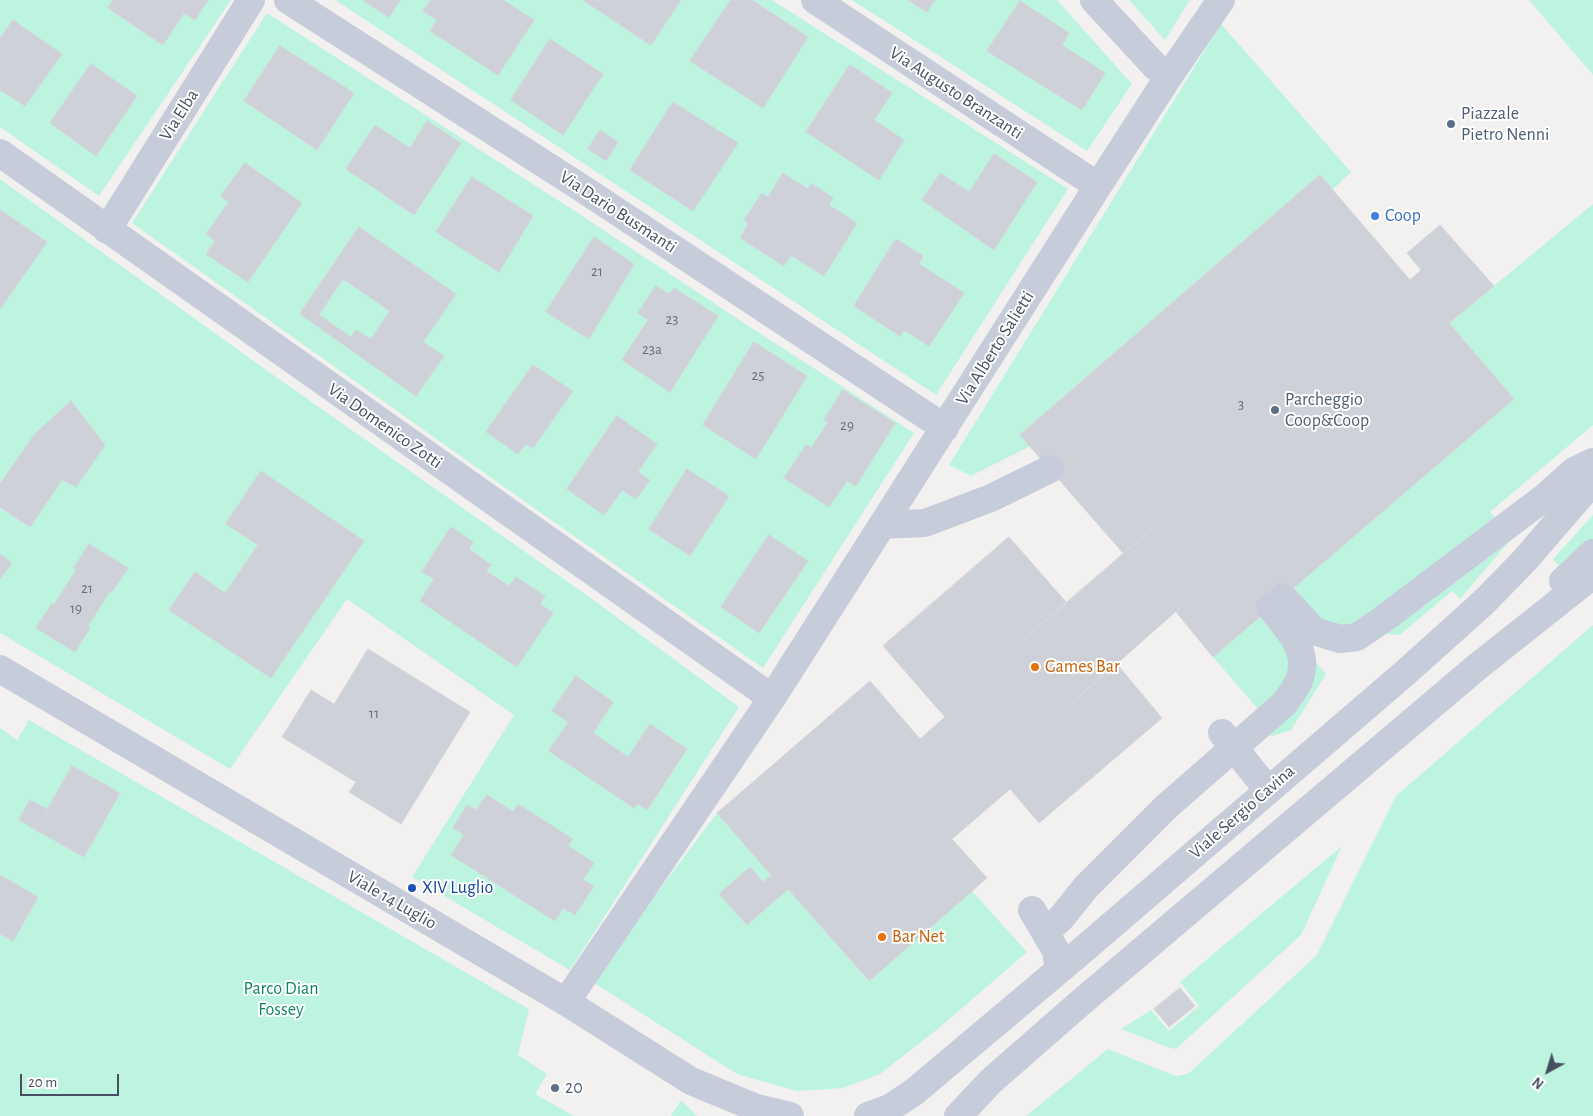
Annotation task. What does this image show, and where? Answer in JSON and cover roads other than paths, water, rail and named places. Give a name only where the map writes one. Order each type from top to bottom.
[{"type":"street","name":"Via Elba","points":[[107,230],[251,0]]},
{"type":"street","name":"Via Dario Busmanti","points":[[288,0],[577,185],[946,428]]},
{"type":"street","name":"Via Augusto Branzanti","points":[[815,0],[1098,186]]},
{"type":"street","points":[[1094,0],[1155,66],[1169,76]]},
{"type":"street","name":"Via Alberto Salietti","points":[[566,1002],[772,698],[946,428],[1098,186],[1220,0]]},
{"type":"street","name":"Via Domenico Zotti","points":[[0,153],[772,698]]},
{"type":"street","points":[[1046,932],[1062,917],[1086,887],[1166,807],[1285,703],[1298,683],[1301,670],[1300,652],[1296,639],[1276,602],[1314,632],[1340,639],[1357,636],[1382,620],[1545,497],[1574,471],[1593,462]]},
{"type":"street","points":[[882,526],[925,523],[991,498],[1050,469]]},
{"type":"street","name":"Viale Sergio Cavina","points":[[868,1116],[890,1108],[914,1092],[1342,727],[1484,602],[1524,561],[1593,480]]},
{"type":"street","points":[[1477,667],[1593,553]]},
{"type":"street","points":[[958,1116],[991,1081],[1046,1032],[1477,667],[1593,574]]},
{"type":"street","name":"Viale 14 Luglio","points":[[0,669],[566,1002],[691,1081],[756,1108],[790,1116]]},
{"type":"street","points":[[1222,733],[1268,790]]},
{"type":"street","points":[[1032,910],[1056,952],[1059,970]]},
{"type":"place","name":"Piazzale Pietro Nenni","points":[[1451,124]]},
{"type":"place","name":"Coop","points":[[1375,216]]},
{"type":"place","name":"Parcheggio Coop&Coop","points":[[1275,410]]},
{"type":"place","name":"Games Bar","points":[[1035,667]]},
{"type":"place","name":"XIV Luglio","points":[[412,888]]},
{"type":"place","name":"Bar Net","points":[[882,937]]},
{"type":"place","name":"20","points":[[555,1088]]},
{"type":"park label","name":"Parco Dian Fossey","points":[[281,1000]]}]
